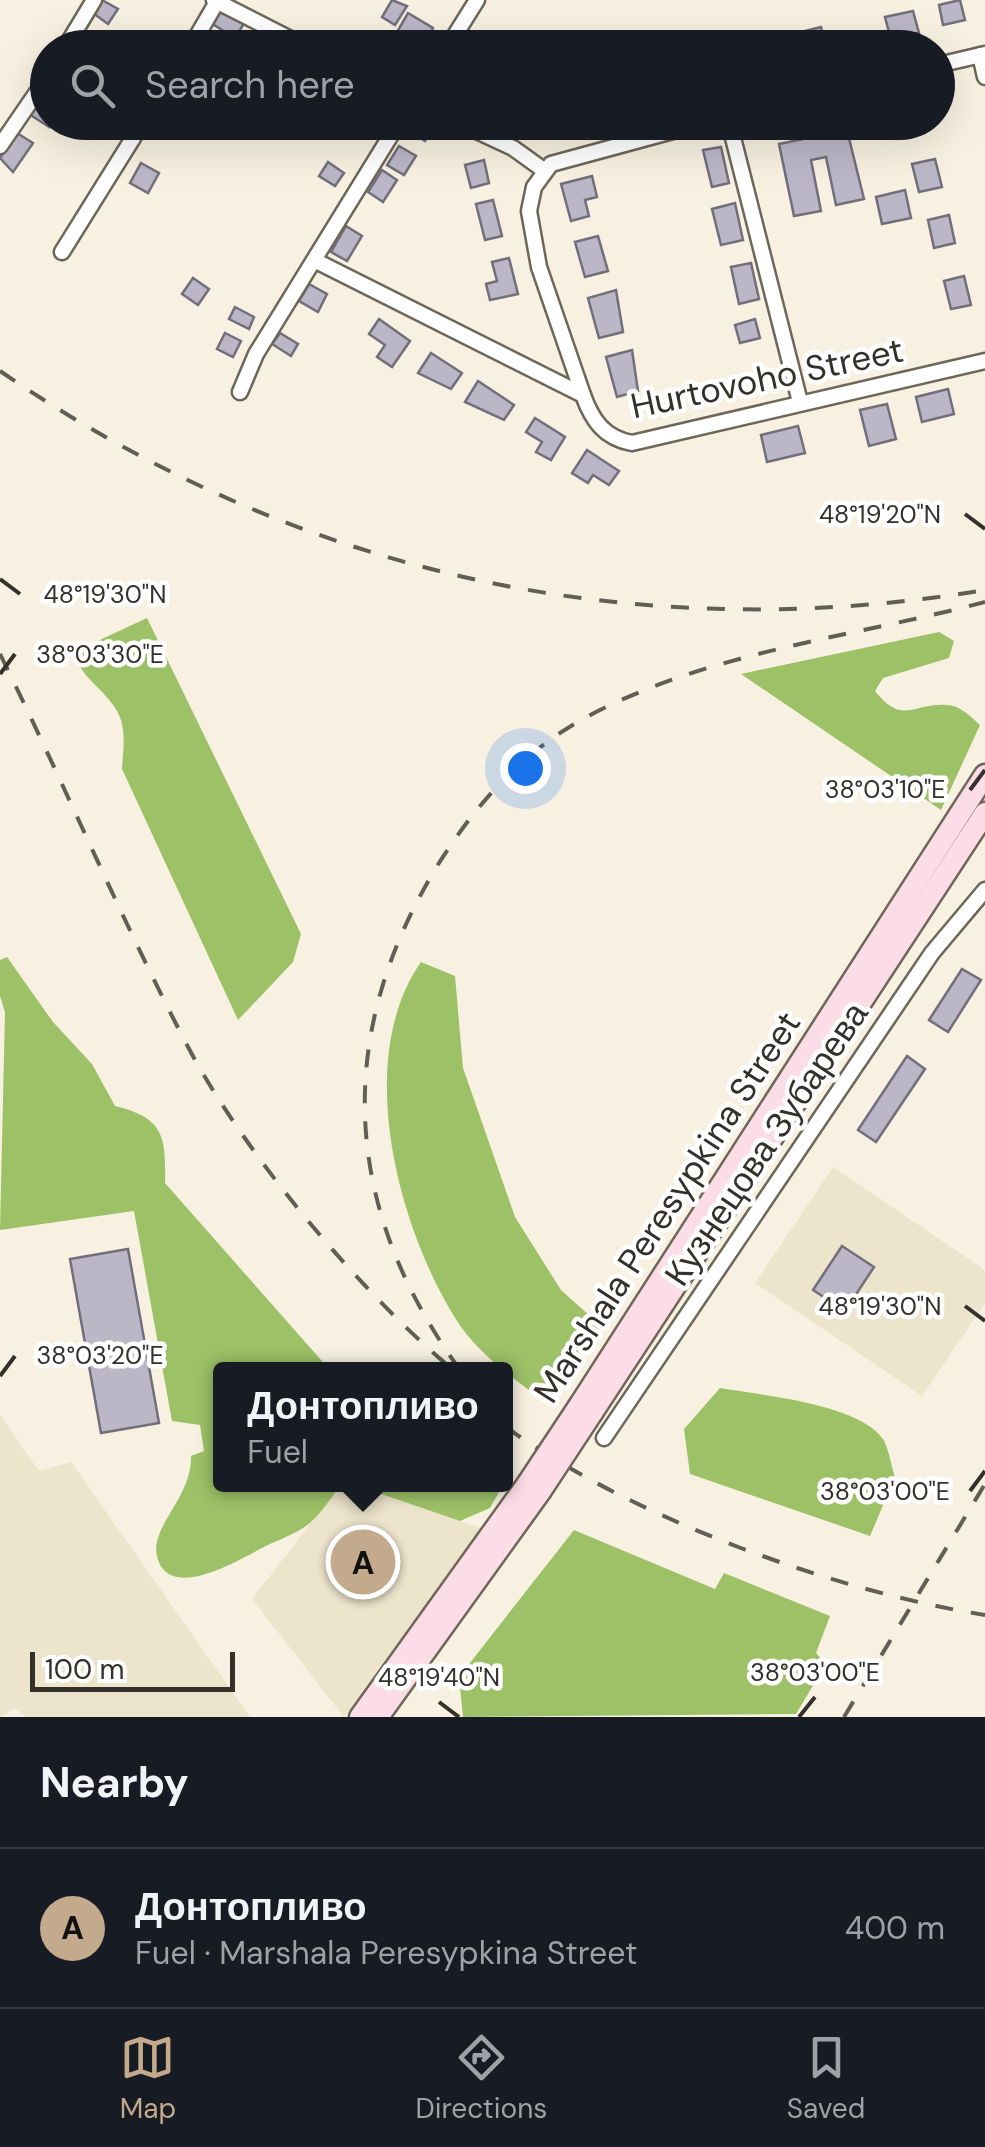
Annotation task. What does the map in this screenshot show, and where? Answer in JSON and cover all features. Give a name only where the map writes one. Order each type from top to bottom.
[{"type":"main road","name":"Marshala Peresypkina Street","points":[[378,1717],[586,1408],[985,776]]},
{"type":"main road","name":"Marshala Peresypkina Street","points":[[586,1408],[985,813]]},
{"type":"main road","name":"Marshala Peresypkina Street","points":[[360,1717],[534,1488]]},
{"type":"street","points":[[76,30],[94,0]]},
{"type":"street","points":[[200,30],[217,0],[274,30]]},
{"type":"street","points":[[458,30],[477,0]]},
{"type":"street","points":[[955,61],[982,54],[985,76]]},
{"type":"street","points":[[0,146],[30,102]]},
{"type":"street","points":[[62,252],[133,140]]},
{"type":"street","points":[[240,392],[256,354],[388,140]]},
{"type":"street","points":[[496,140],[548,168]]},
{"type":"street","points":[[583,395],[533,241],[528,200],[548,168],[644,140]]},
{"type":"street","points":[[734,140],[800,402]]},
{"type":"street","name":"Hurtovoho Street","points":[[316,262],[583,395],[608,435],[632,442],[985,361]]},
{"type":"street","name":"Кузнецова Зубарева","points":[[604,1438],[932,953],[985,890]]},
{"type":"shaded area","points":[[833,1167],[985,1270],[985,1303],[922,1396],[755,1283]]},
{"type":"shaded area","points":[[0,1415],[39,1471],[71,1462],[250,1717],[26,1717],[15,1708],[0,1717]]},
{"type":"shaded area","points":[[335,1492],[376,1492],[481,1528],[344,1717],[252,1599]]},
{"type":"green space","points":[[147,618],[301,934],[293,962],[238,1020],[122,769],[124,740],[120,718],[82,669],[74,652]]},
{"type":"green space","points":[[939,632],[954,641],[949,658],[883,678],[875,691],[893,708],[951,705],[980,725],[941,810],[741,674]]},
{"type":"green space","points":[[7,957],[53,1022],[92,1064],[115,1106],[153,1123],[163,1141],[165,1183],[323,1362],[213,1362],[213,1492],[336,1492],[302,1529],[206,1574],[175,1577],[164,1570],[157,1556],[156,1545],[185,1485],[191,1456],[204,1451],[200,1425],[172,1421],[134,1211],[0,1230],[5,1012],[0,996],[0,960]]},
{"type":"green space","points":[[421,962],[455,976],[463,1068],[515,1217],[561,1290],[601,1326],[547,1404],[513,1378],[513,1362],[494,1362],[466,1334],[436,1283],[417,1239],[391,1143],[387,1094],[390,1046],[401,1001]]},
{"type":"green space","points":[[720,1388],[832,1409],[871,1427],[883,1439],[895,1477],[870,1536],[690,1474],[684,1429]]},
{"type":"green space","points":[[375,1492],[499,1492],[490,1508],[460,1521]]},
{"type":"green space","points":[[574,1530],[715,1589],[724,1573],[830,1616],[816,1653],[826,1664],[796,1714],[463,1717],[459,1677]]},
{"type":"building","points":[[102,0],[118,9],[108,24],[93,13]]},
{"type":"building","points":[[392,0],[407,6],[395,25],[382,17]]},
{"type":"building","points":[[960,0],[965,20],[943,25],[939,5]]},
{"type":"building","points":[[221,8],[245,22],[240,30],[222,30],[211,23]]},
{"type":"building","points":[[913,11],[918,30],[888,30],[885,17]]},
{"type":"building","points":[[408,13],[433,28],[432,30],[398,30]]},
{"type":"building","points":[[17,133],[33,143],[13,172],[0,158]]},
{"type":"building","points":[[849,140],[864,199],[836,205],[826,157],[811,160],[821,211],[794,216],[779,144]]},
{"type":"building","points":[[399,146],[416,156],[404,175],[387,165]]},
{"type":"building","points":[[721,147],[729,183],[712,187],[703,150]]},
{"type":"building","points":[[935,159],[942,187],[919,192],[912,164]]},
{"type":"building","points":[[484,160],[489,183],[471,188],[465,165]]},
{"type":"building","points":[[328,162],[344,173],[335,186],[319,176]]},
{"type":"building","points":[[141,163],[159,173],[148,193],[130,183]]},
{"type":"building","points":[[382,170],[397,180],[383,202],[368,192]]},
{"type":"building","points":[[592,176],[597,197],[585,200],[589,216],[571,221],[561,184]]},
{"type":"building","points":[[905,190],[911,218],[882,224],[876,197]]},
{"type":"building","points":[[493,200],[502,236],[485,240],[476,204]]},
{"type":"building","points":[[735,203],[743,240],[721,245],[712,209]]},
{"type":"building","points":[[949,215],[955,243],[934,248],[928,220]]},
{"type":"building","points":[[346,226],[362,236],[347,261],[331,252]]},
{"type":"building","points":[[598,236],[608,271],[585,277],[575,242]]},
{"type":"building","points":[[509,258],[518,294],[490,300],[486,284],[497,281],[492,262]]},
{"type":"building","points":[[751,263],[759,299],[739,304],[731,267]]},
{"type":"building","points":[[964,276],[971,305],[951,309],[944,281]]},
{"type":"building","points":[[193,278],[209,289],[198,305],[182,294]]},
{"type":"building","points":[[309,284],[327,294],[318,312],[299,301]]},
{"type":"building","points":[[616,290],[623,332],[599,338],[588,298]]},
{"type":"building","points":[[235,307],[254,317],[249,329],[229,319]]},
{"type":"building","points":[[379,319],[410,341],[392,367],[377,357],[385,345],[369,334]]},
{"type":"building","points":[[755,319],[760,338],[740,343],[735,325]]},
{"type":"building","points":[[225,333],[241,341],[233,357],[217,349]]},
{"type":"building","points":[[280,333],[298,344],[291,356],[272,344]]},
{"type":"building","points":[[632,350],[638,391],[617,397],[606,357]]},
{"type":"building","points":[[431,353],[462,373],[451,389],[418,373]]},
{"type":"building","points":[[478,381],[514,405],[504,420],[465,402]]},
{"type":"building","points":[[948,389],[954,414],[922,422],[916,397]]},
{"type":"building","points":[[887,404],[896,439],[869,446],[860,410]]},
{"type":"building","points":[[535,418],[565,437],[551,460],[536,452],[542,442],[526,432]]},
{"type":"building","points":[[798,426],[805,453],[767,462],[761,435]]},
{"type":"building","points":[[587,450],[619,471],[609,485],[593,475],[588,483],[572,473]]},
{"type":"building","points":[[962,969],[981,980],[948,1032],[929,1020]]},
{"type":"building","points":[[907,1056],[925,1069],[876,1142],[858,1130]]},
{"type":"building","points":[[842,1246],[874,1267],[845,1311],[813,1290]]},
{"type":"building","points":[[128,1249],[159,1423],[101,1433],[70,1259]]},
{"type":"railway","points":[[0,371],[112,440],[227,498],[346,544],[467,578],[592,599],[719,609],[848,606],[979,591]]},
{"type":"railway","points":[[455,1362],[421,1308],[392,1246],[373,1183],[365,1120],[368,1056],[381,992],[405,927],[455,839],[490,795],[529,756],[600,710],[741,658],[985,602]]},
{"type":"railway","points":[[0,654],[139,948],[210,1086],[269,1171],[338,1256],[444,1362]]},
{"type":"railway","points":[[513,1432],[612,1491],[735,1546],[863,1588],[985,1615]]},
{"type":"railway","points":[[844,1717],[985,1484]]},
{"type":"place","name":"Донтопливо","points":[[363,1562]]}]
